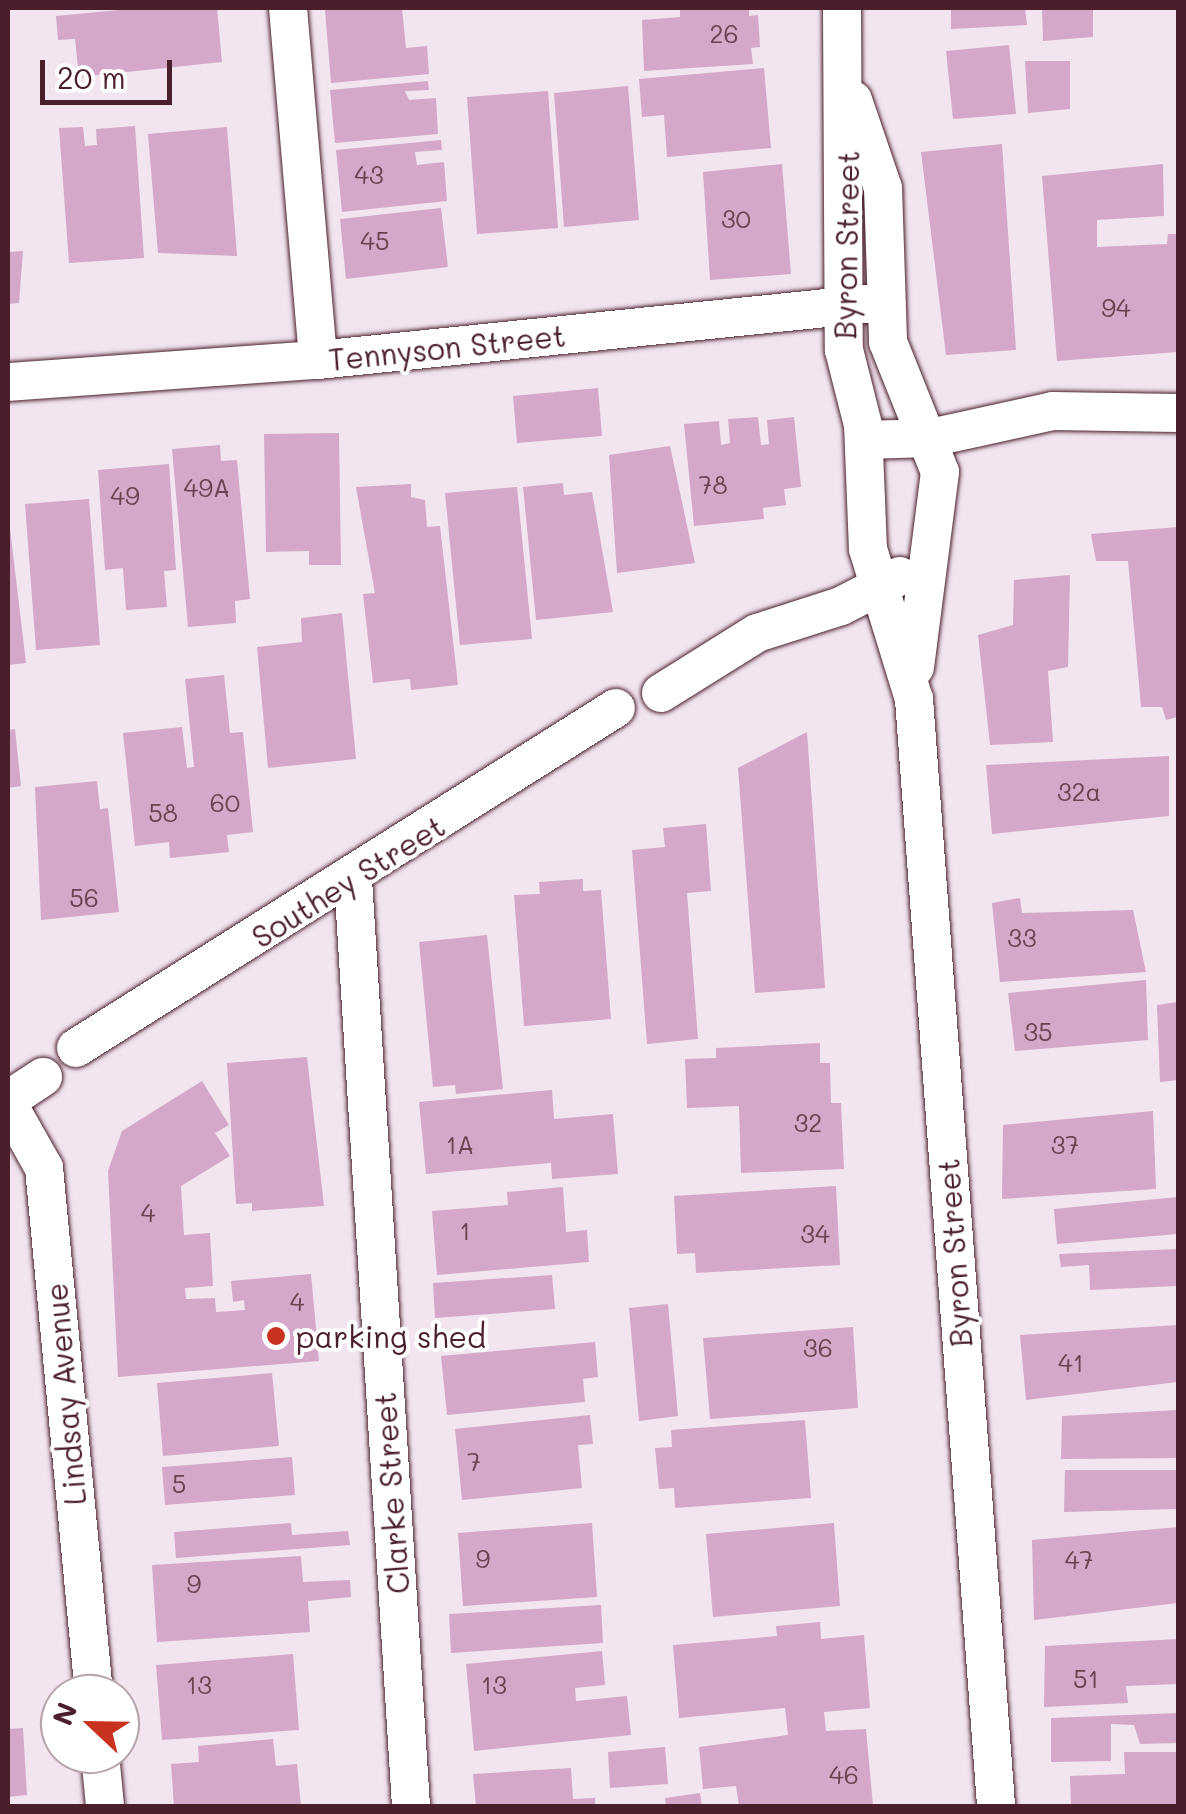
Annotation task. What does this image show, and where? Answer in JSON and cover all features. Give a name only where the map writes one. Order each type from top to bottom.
[{"type":"street","points":[[288,8],[318,360]]},
{"type":"street","name":"Byron Street","points":[[842,8],[848,80],[844,358],[865,440],[864,522],[879,588],[914,699]]},
{"type":"street","name":"Byron Street","points":[[848,80],[881,175],[885,302],[891,354],[930,438],[940,472],[914,699],[996,1806]]},
{"type":"street","name":"Tennyson Street","points":[[8,382],[318,360],[885,302]]},
{"type":"street","points":[[865,440],[930,438],[1053,411],[1178,413]]},
{"type":"street","points":[[661,693],[757,633],[927,566]]},
{"type":"street","name":"Southey Street","points":[[76,1048],[353,879],[616,708]]},
{"type":"street","name":"Clarke Street","points":[[353,879],[411,1806]]},
{"type":"street","points":[[8,1102],[43,1077]]},
{"type":"street","name":"Lindsay Avenue","points":[[8,1102],[44,1168],[92,1674]]},
{"type":"street","points":[[102,1774],[105,1806]]},
{"type":"building","points":[[140,8],[217,8],[222,62],[79,77],[75,39],[58,40],[56,16]]},
{"type":"building","points":[[402,8],[406,48],[427,46],[429,74],[331,83],[325,10]]},
{"type":"building","points":[[680,8],[749,8],[749,16],[758,15],[760,47],[751,48],[753,64],[644,71],[642,20],[680,17]]},
{"type":"building","points":[[951,8],[1025,8],[1027,25],[951,29]]},
{"type":"building","points":[[1042,8],[1093,8],[1093,37],[1043,41]]},
{"type":"building","points":[[1009,45],[1016,114],[953,119],[946,51]]},
{"type":"building","points":[[1025,61],[1070,61],[1070,109],[1028,113]]},
{"type":"building","points":[[764,68],[771,148],[667,157],[664,115],[642,117],[639,79]]},
{"type":"building","points":[[428,81],[429,90],[405,91],[409,100],[436,98],[438,134],[335,143],[330,90]]},
{"type":"building","points":[[628,86],[639,220],[564,227],[554,93]]},
{"type":"building","points":[[548,91],[558,228],[477,234],[467,97]]},
{"type":"building","points":[[135,126],[144,258],[69,263],[59,128],[83,127],[85,146],[97,145],[96,129]]},
{"type":"building","points":[[227,127],[237,256],[158,253],[148,134]]},
{"type":"building","points":[[441,140],[442,150],[415,152],[417,165],[444,162],[447,201],[342,212],[336,150]]},
{"type":"building","points":[[1002,144],[1016,350],[946,355],[921,152]]},
{"type":"building","points":[[782,164],[791,274],[710,280],[703,172]]},
{"type":"building","points":[[1163,164],[1164,216],[1097,220],[1097,247],[1167,244],[1168,234],[1178,234],[1178,352],[1057,361],[1042,176]]},
{"type":"building","points":[[441,208],[448,267],[346,279],[340,219]]},
{"type":"building","points":[[23,251],[19,303],[8,304],[8,252]]},
{"type":"building","points":[[598,388],[602,436],[517,443],[513,396]]},
{"type":"building","points":[[758,417],[761,445],[769,444],[767,420],[794,417],[801,487],[784,489],[786,505],[763,508],[764,519],[694,526],[684,424],[719,421],[721,445],[730,443],[728,419]]},
{"type":"building","points":[[339,433],[341,565],[309,565],[309,551],[266,552],[264,434]]},
{"type":"building","points":[[220,445],[221,461],[237,460],[250,599],[235,601],[236,623],[188,627],[172,449]]},
{"type":"building","points":[[670,446],[695,563],[617,573],[609,455]]},
{"type":"building","points":[[169,464],[176,570],[164,571],[167,607],[126,610],[123,568],[105,570],[98,470]]},
{"type":"building","points":[[563,483],[564,495],[592,492],[613,612],[536,620],[523,487]]},
{"type":"building","points":[[411,484],[411,497],[425,500],[427,527],[440,526],[458,685],[411,690],[410,679],[373,683],[363,594],[375,593],[356,487]]},
{"type":"building","points":[[517,487],[532,639],[460,645],[445,493]]},
{"type":"building","points":[[89,499],[100,645],[36,650],[25,504]]},
{"type":"building","points":[[8,512],[26,663],[8,665]]},
{"type":"building","points":[[1178,527],[1178,717],[1166,720],[1162,707],[1141,707],[1128,561],[1096,561],[1091,534]]},
{"type":"building","points":[[1070,575],[1068,667],[1048,671],[1053,742],[990,745],[978,635],[1013,625],[1014,580]]},
{"type":"building","points":[[342,613],[356,759],[268,768],[257,647],[302,642],[301,618]]},
{"type":"building","points":[[224,675],[230,733],[243,732],[253,832],[227,835],[229,852],[170,858],[169,842],[135,846],[123,733],[182,727],[187,768],[194,767],[185,679]]},
{"type":"building","points":[[15,729],[21,786],[8,788],[8,730]]},
{"type":"building","points":[[807,732],[825,988],[755,993],[738,768]]},
{"type":"building","points":[[1169,756],[1169,816],[992,834],[986,765]]},
{"type":"building","points":[[97,781],[100,809],[108,808],[119,912],[41,920],[35,787]]},
{"type":"building","points":[[706,824],[711,891],[687,893],[698,1039],[647,1044],[632,850],[665,847],[663,828]]},
{"type":"building","points":[[583,879],[583,891],[601,890],[611,1019],[524,1026],[514,895],[540,894],[539,882]]},
{"type":"building","points":[[1020,898],[1022,913],[1133,910],[1146,972],[1000,982],[992,903]]},
{"type":"building","points":[[487,935],[503,1089],[456,1094],[455,1085],[433,1087],[419,942]]},
{"type":"building","points":[[1146,980],[1148,1040],[1015,1051],[1008,993]]},
{"type":"building","points":[[1178,1002],[1178,1080],[1160,1082],[1157,1005]]},
{"type":"building","points":[[820,1043],[820,1063],[830,1063],[831,1103],[841,1103],[844,1169],[741,1173],[739,1106],[687,1108],[685,1059],[716,1058],[716,1048]]},
{"type":"building","points":[[307,1057],[324,1206],[252,1211],[252,1203],[236,1204],[227,1063]]},
{"type":"building","points":[[202,1081],[229,1125],[215,1133],[230,1156],[181,1186],[184,1235],[210,1233],[213,1286],[185,1288],[186,1299],[215,1298],[216,1312],[245,1310],[244,1300],[233,1302],[231,1281],[311,1274],[319,1361],[118,1377],[108,1171],[122,1131]]},
{"type":"building","points":[[552,1090],[554,1119],[613,1114],[618,1174],[552,1179],[551,1163],[426,1174],[419,1102]]},
{"type":"building","points":[[1153,1111],[1156,1189],[1002,1199],[1003,1125]]},
{"type":"building","points":[[836,1186],[840,1265],[696,1273],[695,1253],[677,1254],[674,1196]]},
{"type":"building","points":[[563,1187],[566,1232],[587,1230],[589,1262],[437,1275],[432,1211],[508,1205],[507,1192]]},
{"type":"building","points":[[1178,1197],[1178,1234],[1057,1244],[1054,1209]]},
{"type":"building","points":[[1178,1249],[1178,1286],[1090,1290],[1089,1265],[1061,1267],[1059,1254]]},
{"type":"building","points":[[552,1275],[555,1309],[435,1318],[433,1283]]},
{"type":"building","points":[[668,1304],[678,1416],[639,1421],[629,1308]]},
{"type":"building","points":[[1178,1325],[1178,1382],[1026,1400],[1020,1335]]},
{"type":"building","points":[[853,1327],[858,1408],[710,1419],[703,1338]]},
{"type":"building","points":[[595,1342],[598,1377],[583,1379],[585,1402],[447,1415],[441,1356]]},
{"type":"building","points":[[272,1373],[279,1446],[163,1456],[157,1383]]},
{"type":"building","points":[[1178,1410],[1178,1458],[1061,1459],[1062,1416]]},
{"type":"building","points":[[590,1415],[593,1444],[578,1445],[582,1488],[462,1500],[455,1429]]},
{"type":"building","points":[[805,1420],[811,1498],[675,1508],[674,1488],[659,1489],[655,1448],[672,1447],[671,1430]]},
{"type":"building","points":[[292,1457],[295,1495],[165,1505],[162,1467]]},
{"type":"building","points":[[1065,1470],[1178,1470],[1178,1509],[1064,1512]]},
{"type":"building","points":[[291,1523],[292,1535],[348,1531],[350,1545],[176,1558],[174,1532]]},
{"type":"building","points":[[592,1523],[597,1597],[463,1606],[458,1533]]},
{"type":"building","points":[[834,1523],[840,1606],[713,1617],[706,1534]]},
{"type":"building","points":[[1178,1527],[1178,1603],[1034,1620],[1032,1540]]},
{"type":"building","points":[[301,1556],[303,1582],[350,1580],[351,1597],[308,1601],[310,1632],[157,1642],[152,1565]]},
{"type":"building","points":[[601,1605],[603,1643],[451,1653],[449,1614]]},
{"type":"building","points":[[820,1622],[821,1639],[864,1635],[870,1708],[824,1712],[826,1731],[866,1729],[873,1806],[739,1806],[736,1786],[703,1789],[699,1747],[788,1735],[785,1708],[679,1718],[673,1645],[777,1636],[776,1626]]},
{"type":"building","points":[[1178,1639],[1178,1684],[1126,1686],[1128,1703],[1044,1707],[1045,1646]]},
{"type":"building","points":[[602,1651],[605,1685],[575,1688],[576,1701],[627,1696],[631,1735],[474,1751],[466,1664]]},
{"type":"building","points":[[293,1654],[299,1730],[162,1740],[156,1665]]},
{"type":"building","points":[[1178,1713],[1178,1743],[1140,1744],[1134,1725],[1111,1724],[1111,1761],[1051,1762],[1051,1718]]},
{"type":"building","points":[[23,1728],[27,1795],[8,1797],[8,1729]]},
{"type":"building","points":[[273,1739],[276,1766],[297,1764],[301,1806],[174,1806],[171,1764],[199,1762],[198,1746]]},
{"type":"building","points":[[665,1747],[668,1784],[610,1788],[608,1752]]},
{"type":"building","points":[[1124,1752],[1178,1752],[1178,1806],[1071,1806],[1070,1776],[1125,1774]]},
{"type":"building","points":[[571,1768],[573,1799],[595,1798],[595,1806],[476,1806],[473,1774]]},
{"type":"building","points":[[700,1793],[702,1806],[666,1806],[665,1798]]},
{"type":"place","name":"parking shed","points":[[276,1336]]}]
